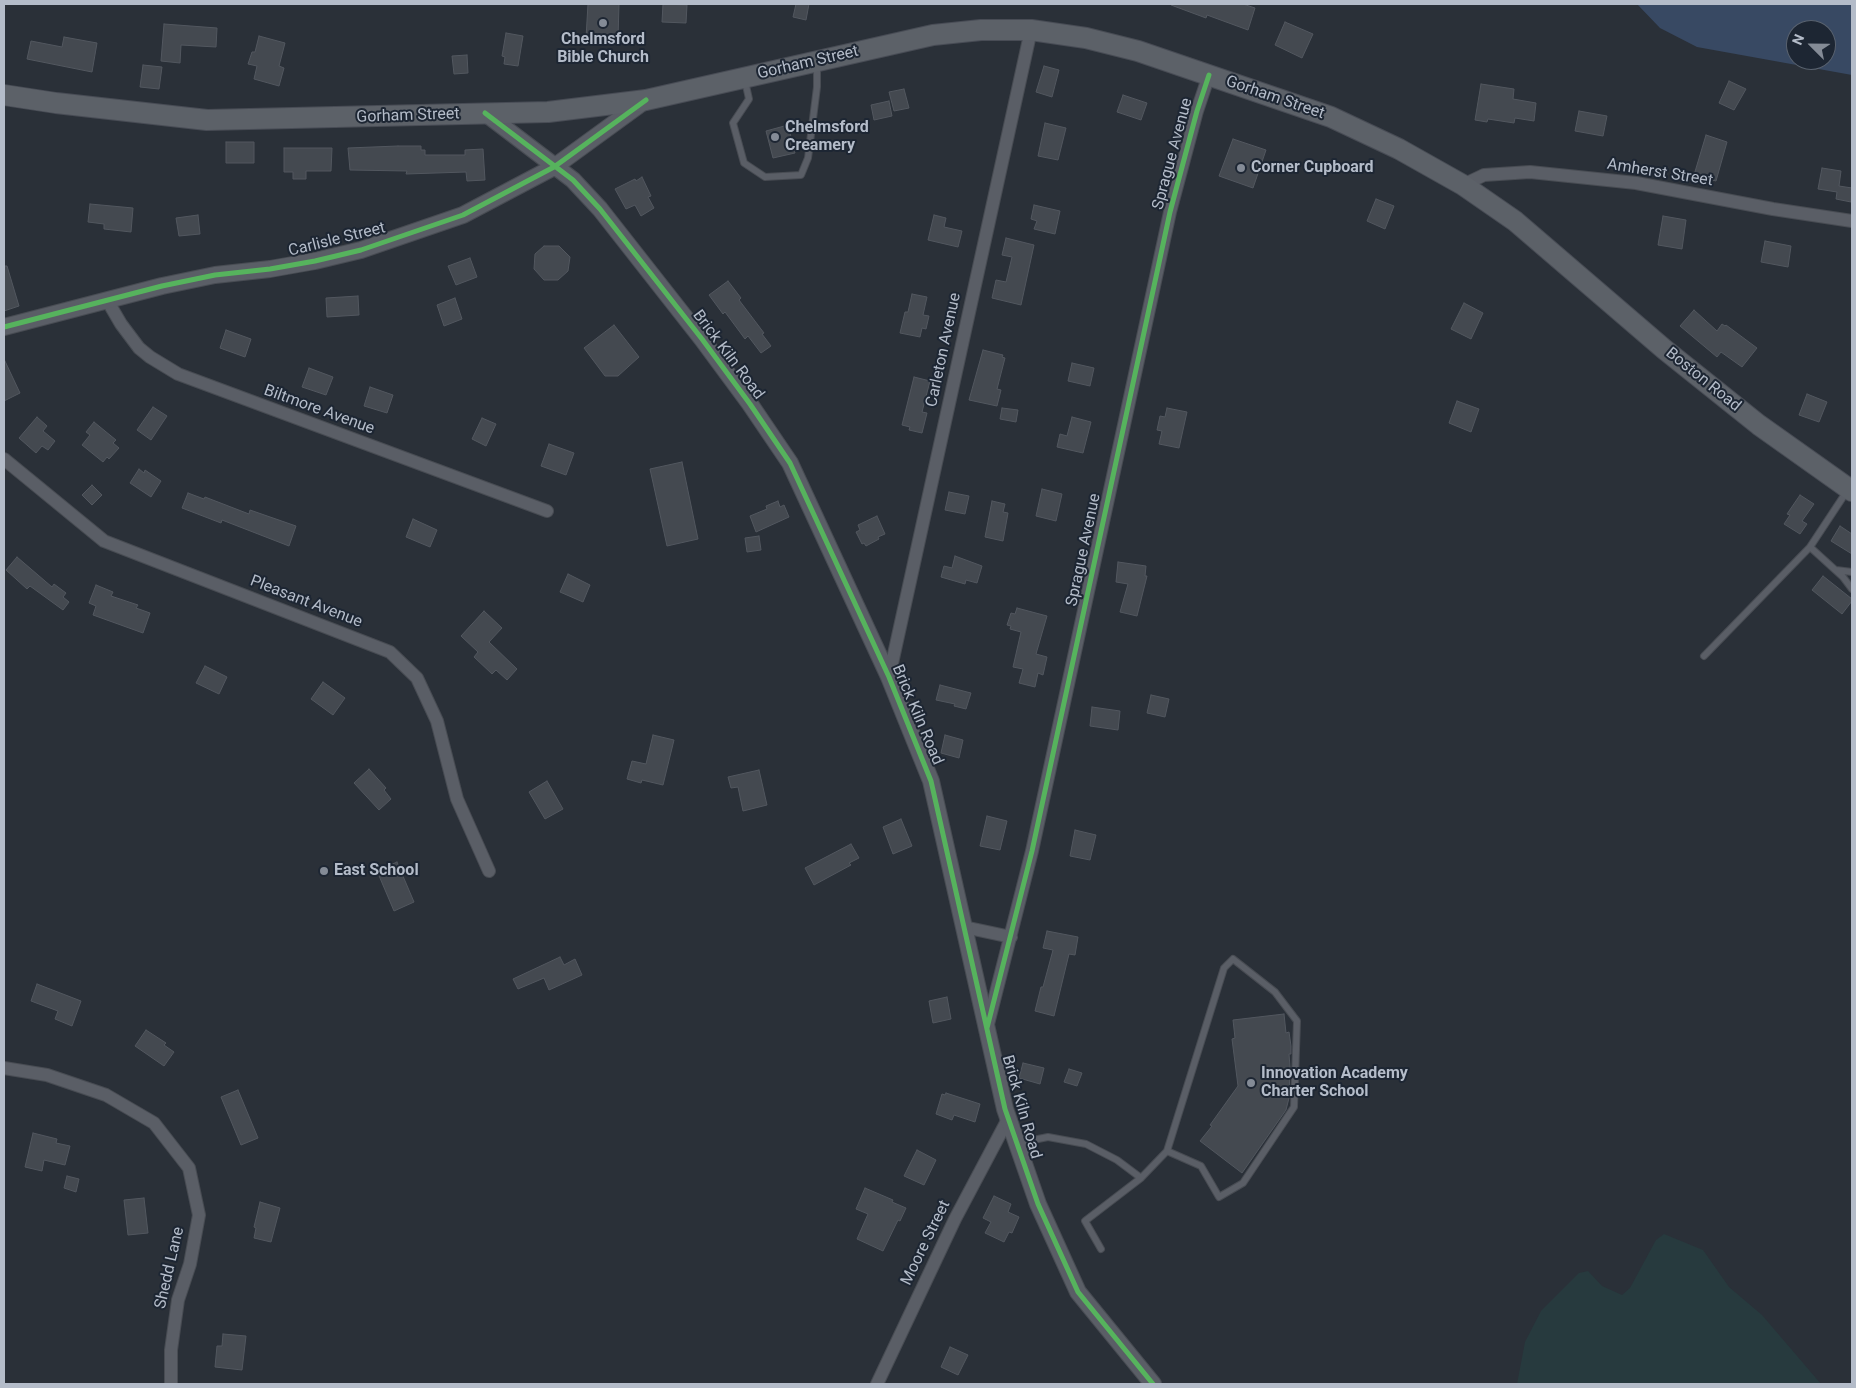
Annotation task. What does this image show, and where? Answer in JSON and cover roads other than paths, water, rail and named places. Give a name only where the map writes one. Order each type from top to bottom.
[{"type":"main road","name":"Gorham Street","points":[[4,95],[56,103],[207,120],[548,112],[646,100],[932,36],[981,30],[1031,30],[1086,38],[1138,51],[1331,117],[1399,149],[1463,186],[1515,221],[1560,260]]},
{"type":"main road","name":"Boston Road","points":[[1560,260],[1664,349],[1759,425],[1851,490]]},
{"type":"street","name":"Carleton Avenue","points":[[889,677],[1031,30]]},
{"type":"street","name":"Sprague Avenue","points":[[986,1031],[1032,851],[1170,212],[1197,111],[1209,75]]},
{"type":"street","name":"Carlisle Street","points":[[4,327],[189,280],[270,269],[361,250],[463,215],[554,167],[646,100]]},
{"type":"street","name":"Brick Kiln Road","points":[[485,113],[573,180],[619,232],[702,339],[750,404],[790,463],[889,677],[931,780],[986,1031],[1008,1118],[1038,1204],[1078,1292],[1153,1384]]},
{"type":"street","name":"Amherst Street","points":[[1463,186],[1484,175],[1530,172],[1636,183],[1773,209],[1852,221]]},
{"type":"street","name":"Biltmore Avenue","points":[[107,300],[120,324],[139,348],[178,374],[547,511]]},
{"type":"street","name":"Pleasant Avenue","points":[[4,459],[104,541],[390,652],[417,678],[437,721],[457,799],[489,871]]},
{"type":"street","points":[[964,927],[1011,938]]},
{"type":"street","name":"Shedd Lane","points":[[4,1068],[47,1075],[106,1095],[154,1123],[188,1168],[199,1215],[190,1264],[178,1300],[171,1350],[171,1384]]},
{"type":"street","name":"Moore Street","points":[[877,1384],[955,1219],[1008,1118]]},
{"type":"lane","points":[[744,78],[749,99],[733,123],[744,163],[765,177],[802,175],[808,158],[817,87],[817,61]]},
{"type":"lane","points":[[1704,656],[1810,546],[1851,490]]},
{"type":"lane","points":[[1810,546],[1835,569],[1852,589]]},
{"type":"lane","points":[[1835,569],[1852,572]]},
{"type":"lane","points":[[1101,1249],[1085,1221],[1142,1178],[1167,1151],[1224,968],[1233,959],[1275,992],[1298,1021],[1294,1107],[1243,1183],[1219,1197],[1201,1166],[1167,1151]]},
{"type":"lane","points":[[1017,1143],[1048,1137],[1086,1144],[1117,1160],[1142,1178]]},
{"type":"water","points":[[1637,4],[1852,4],[1852,75],[1824,70],[1836,70],[1836,20],[1786,20],[1786,63],[1697,47],[1660,28]]},
{"type":"place","name":"Chelmsford Bible Church","points":[[603,23]]},
{"type":"place","name":"Chelmsford Creamery","points":[[775,137]]},
{"type":"place","name":"Corner Cupboard","points":[[1241,168]]},
{"type":"place","name":"East School","points":[[324,871]]},
{"type":"place","name":"Innovation Academy Charter School","points":[[1251,1083]]}]
